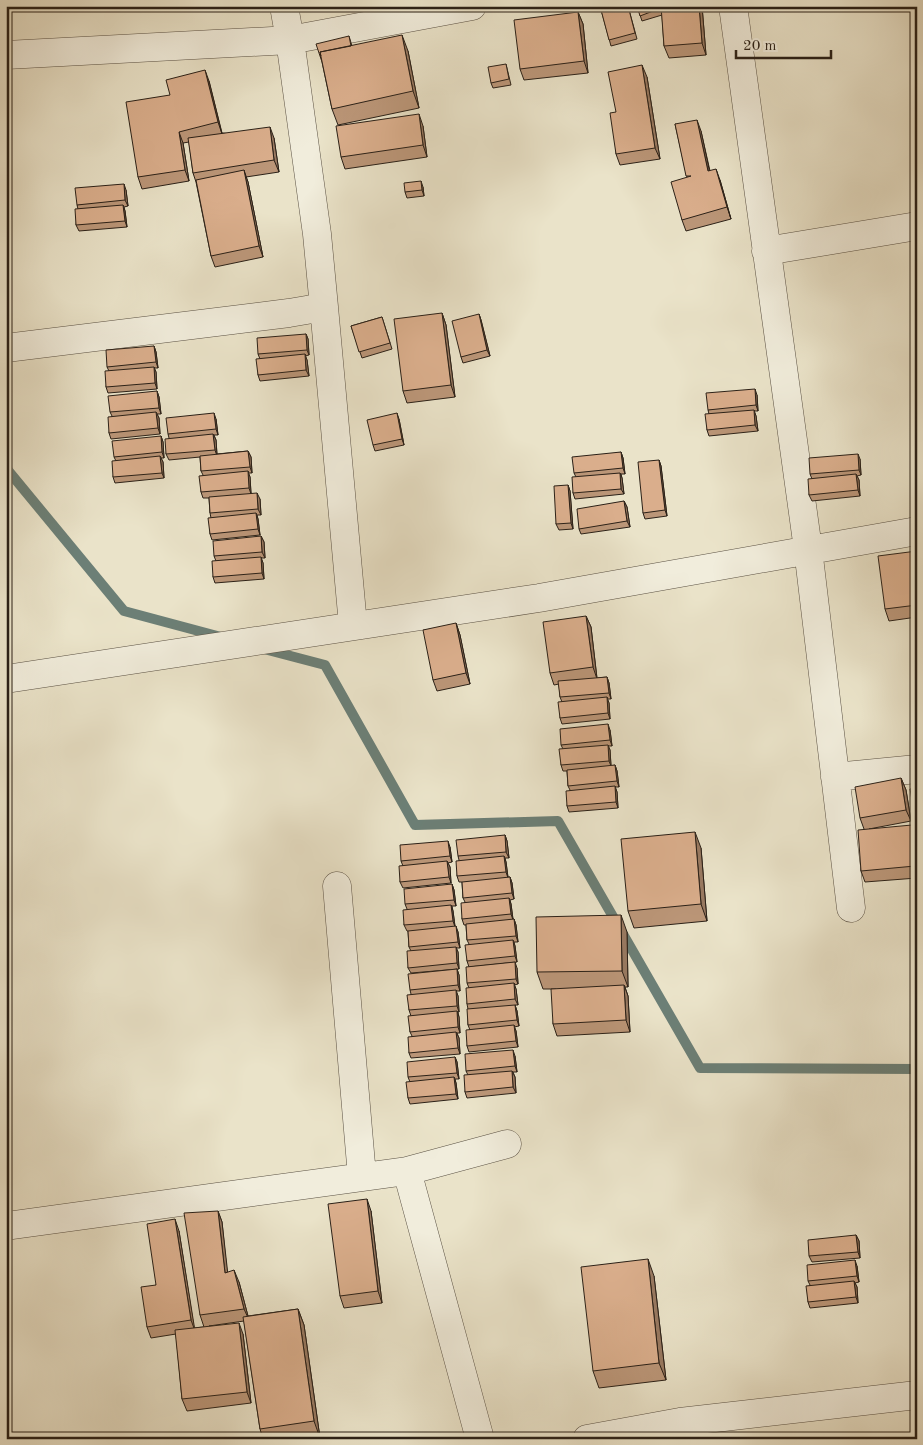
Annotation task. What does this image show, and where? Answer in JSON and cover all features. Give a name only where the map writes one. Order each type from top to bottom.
[{"type":"street","points":[[284,6],[317,234],[353,626]]},
{"type":"street","points":[[6,55],[290,40],[472,6]]},
{"type":"street","points":[[733,6],[808,549],[851,908]]},
{"type":"street","points":[[766,251],[917,226]]},
{"type":"street","points":[[6,348],[324,307]]},
{"type":"street","points":[[6,679],[539,598],[917,531]]},
{"type":"street","points":[[835,776],[917,770]]},
{"type":"street","points":[[337,886],[362,1176]]},
{"type":"street","points":[[6,1226],[407,1171],[507,1144]]},
{"type":"street","points":[[407,1171],[480,1439]]},
{"type":"street","points":[[587,1439],[680,1422],[917,1395]]},
{"type":"building","points":[[600,6],[628,6],[635,33],[609,40]]},
{"type":"building","points":[[637,6],[661,6],[661,8],[640,16]]},
{"type":"building","points":[[661,6],[699,6],[702,43],[664,46]]},
{"type":"building","points":[[578,12],[584,61],[520,69],[514,20]]},
{"type":"building","points":[[402,35],[413,91],[332,109],[320,52]]},
{"type":"building","points":[[349,36],[351,46],[320,52],[320,56],[316,44]]},
{"type":"building","points":[[506,64],[509,79],[491,83],[488,67]]},
{"type":"building","points":[[642,65],[655,148],[616,154],[610,113],[616,112],[608,72]]},
{"type":"building","points":[[205,70],[218,122],[179,132],[185,170],[138,177],[126,102],[170,95],[166,80]]},
{"type":"building","points":[[419,114],[423,145],[341,157],[336,126]]},
{"type":"building","points":[[697,120],[708,171],[716,169],[727,207],[682,220],[671,182],[691,176],[686,176],[675,124]]},
{"type":"building","points":[[270,127],[274,160],[193,173],[188,138]]},
{"type":"building","points":[[244,170],[259,246],[211,256],[196,180]]},
{"type":"building","points":[[421,181],[422,190],[405,192],[404,183]]},
{"type":"building","points":[[124,184],[125,200],[77,205],[75,188]]},
{"type":"building","points":[[123,205],[125,221],[76,225],[75,209]]},
{"type":"building","points":[[442,313],[451,385],[403,391],[394,319]]},
{"type":"building","points":[[479,314],[487,350],[461,357],[452,321]]},
{"type":"building","points":[[382,317],[390,343],[359,352],[351,326]]},
{"type":"building","points":[[306,334],[307,350],[258,354],[257,338]]},
{"type":"building","points":[[154,346],[156,362],[107,367],[106,350]]},
{"type":"building","points":[[305,354],[306,370],[258,375],[256,359]]},
{"type":"building","points":[[154,367],[155,383],[106,387],[105,371]]},
{"type":"building","points":[[755,389],[756,405],[708,410],[706,393]]},
{"type":"building","points":[[157,391],[159,408],[110,412],[108,396]]},
{"type":"building","points":[[754,410],[755,425],[707,430],[705,414]]},
{"type":"building","points":[[156,412],[158,428],[109,433],[108,417]]},
{"type":"building","points":[[214,413],[216,429],[168,434],[166,418]]},
{"type":"building","points":[[397,413],[402,439],[373,445],[367,420]]},
{"type":"building","points":[[213,434],[215,450],[166,454],[165,439]]},
{"type":"building","points":[[161,436],[162,452],[114,457],[112,441]]},
{"type":"building","points":[[248,451],[250,467],[201,471],[200,456]]},
{"type":"building","points":[[621,452],[623,468],[574,473],[572,457]]},
{"type":"building","points":[[858,454],[859,470],[810,474],[809,458]]},
{"type":"building","points":[[160,456],[162,473],[113,477],[112,461]]},
{"type":"building","points":[[659,460],[665,510],[643,513],[638,462]]},
{"type":"building","points":[[248,471],[249,488],[201,492],[199,476]]},
{"type":"building","points":[[620,473],[621,489],[573,493],[572,477]]},
{"type":"building","points":[[856,474],[858,490],[809,495],[808,479]]},
{"type":"building","points":[[568,485],[571,523],[556,524],[554,486]]},
{"type":"building","points":[[257,493],[258,509],[210,513],[209,497]]},
{"type":"building","points":[[624,501],[627,521],[579,529],[577,509]]},
{"type":"building","points":[[256,513],[258,529],[210,534],[208,518]]},
{"type":"building","points":[[261,536],[262,552],[214,556],[213,541]]},
{"type":"building","points":[[917,551],[917,605],[885,609],[878,556]]},
{"type":"building","points":[[261,557],[262,573],[213,577],[212,561]]},
{"type":"building","points":[[586,616],[593,667],[550,673],[543,622]]},
{"type":"building","points":[[456,623],[466,673],[433,680],[423,630]]},
{"type":"building","points":[[607,677],[609,693],[560,697],[558,681]]},
{"type":"building","points":[[607,697],[608,713],[560,718],[558,702]]},
{"type":"building","points":[[608,724],[610,740],[561,745],[560,729]]},
{"type":"building","points":[[608,745],[609,761],[561,765],[559,749]]},
{"type":"building","points":[[615,765],[617,781],[568,786],[567,770]]},
{"type":"building","points":[[901,778],[906,810],[860,818],[855,787]]},
{"type":"building","points":[[615,786],[616,802],[567,806],[566,791]]},
{"type":"building","points":[[917,788],[917,829],[910,789]]},
{"type":"building","points":[[912,825],[915,866],[861,871],[858,830]]},
{"type":"building","points":[[695,832],[701,904],[628,911],[621,839]]},
{"type":"building","points":[[505,835],[506,852],[458,856],[456,840]]},
{"type":"building","points":[[448,841],[450,856],[401,861],[400,845]]},
{"type":"building","points":[[504,856],[506,872],[457,876],[456,861]]},
{"type":"building","points":[[447,861],[449,877],[400,882],[399,866]]},
{"type":"building","points":[[510,877],[512,893],[463,898],[462,882]]},
{"type":"building","points":[[452,884],[454,900],[405,904],[404,889]]},
{"type":"building","points":[[509,898],[511,914],[462,919],[461,903]]},
{"type":"building","points":[[451,905],[453,921],[404,925],[403,910]]},
{"type":"building","points":[[621,915],[622,971],[537,972],[536,917]]},
{"type":"building","points":[[514,919],[516,936],[467,940],[466,924]]},
{"type":"building","points":[[456,926],[458,942],[409,947],[408,931]]},
{"type":"building","points":[[513,940],[515,956],[467,961],[465,945]]},
{"type":"building","points":[[456,947],[457,963],[408,968],[407,951]]},
{"type":"building","points":[[515,962],[516,979],[467,983],[466,967]]},
{"type":"building","points":[[457,969],[458,985],[410,990],[408,974]]},
{"type":"building","points":[[514,983],[515,999],[467,1004],[466,988]]},
{"type":"building","points":[[624,985],[626,1020],[553,1024],[551,989]]},
{"type":"building","points":[[456,990],[457,1006],[409,1010],[407,995]]},
{"type":"building","points":[[515,1005],[517,1020],[468,1025],[467,1009]]},
{"type":"building","points":[[457,1011],[458,1027],[410,1032],[408,1016]]},
{"type":"building","points":[[514,1025],[516,1041],[467,1046],[466,1030]]},
{"type":"building","points":[[456,1032],[458,1048],[409,1053],[408,1037]]},
{"type":"building","points":[[513,1050],[515,1066],[466,1071],[465,1054]]},
{"type":"building","points":[[455,1057],[457,1073],[408,1077],[407,1062]]},
{"type":"building","points":[[512,1071],[513,1087],[465,1092],[464,1075]]},
{"type":"building","points":[[454,1077],[456,1094],[408,1098],[406,1082]]},
{"type":"building","points":[[367,1199],[378,1291],[340,1296],[328,1204]]},
{"type":"building","points":[[218,1211],[225,1273],[234,1270],[244,1309],[200,1315],[184,1213]]},
{"type":"building","points":[[175,1219],[191,1320],[147,1327],[141,1287],[156,1285],[147,1224]]},
{"type":"building","points":[[856,1235],[858,1252],[809,1256],[808,1240]]},
{"type":"building","points":[[648,1259],[659,1363],[593,1371],[581,1267]]},
{"type":"building","points":[[855,1260],[857,1276],[808,1281],[807,1265]]},
{"type":"building","points":[[854,1281],[856,1297],[808,1302],[806,1286]]},
{"type":"building","points":[[298,1309],[314,1421],[260,1429],[243,1317]]},
{"type":"building","points":[[239,1323],[247,1392],[182,1399],[175,1330]]},
{"type":"waterway","points":[[6,468],[124,611],[221,637]]},
{"type":"waterway","points":[[264,649],[325,665],[415,825],[558,821],[700,1068],[917,1069]]}]
